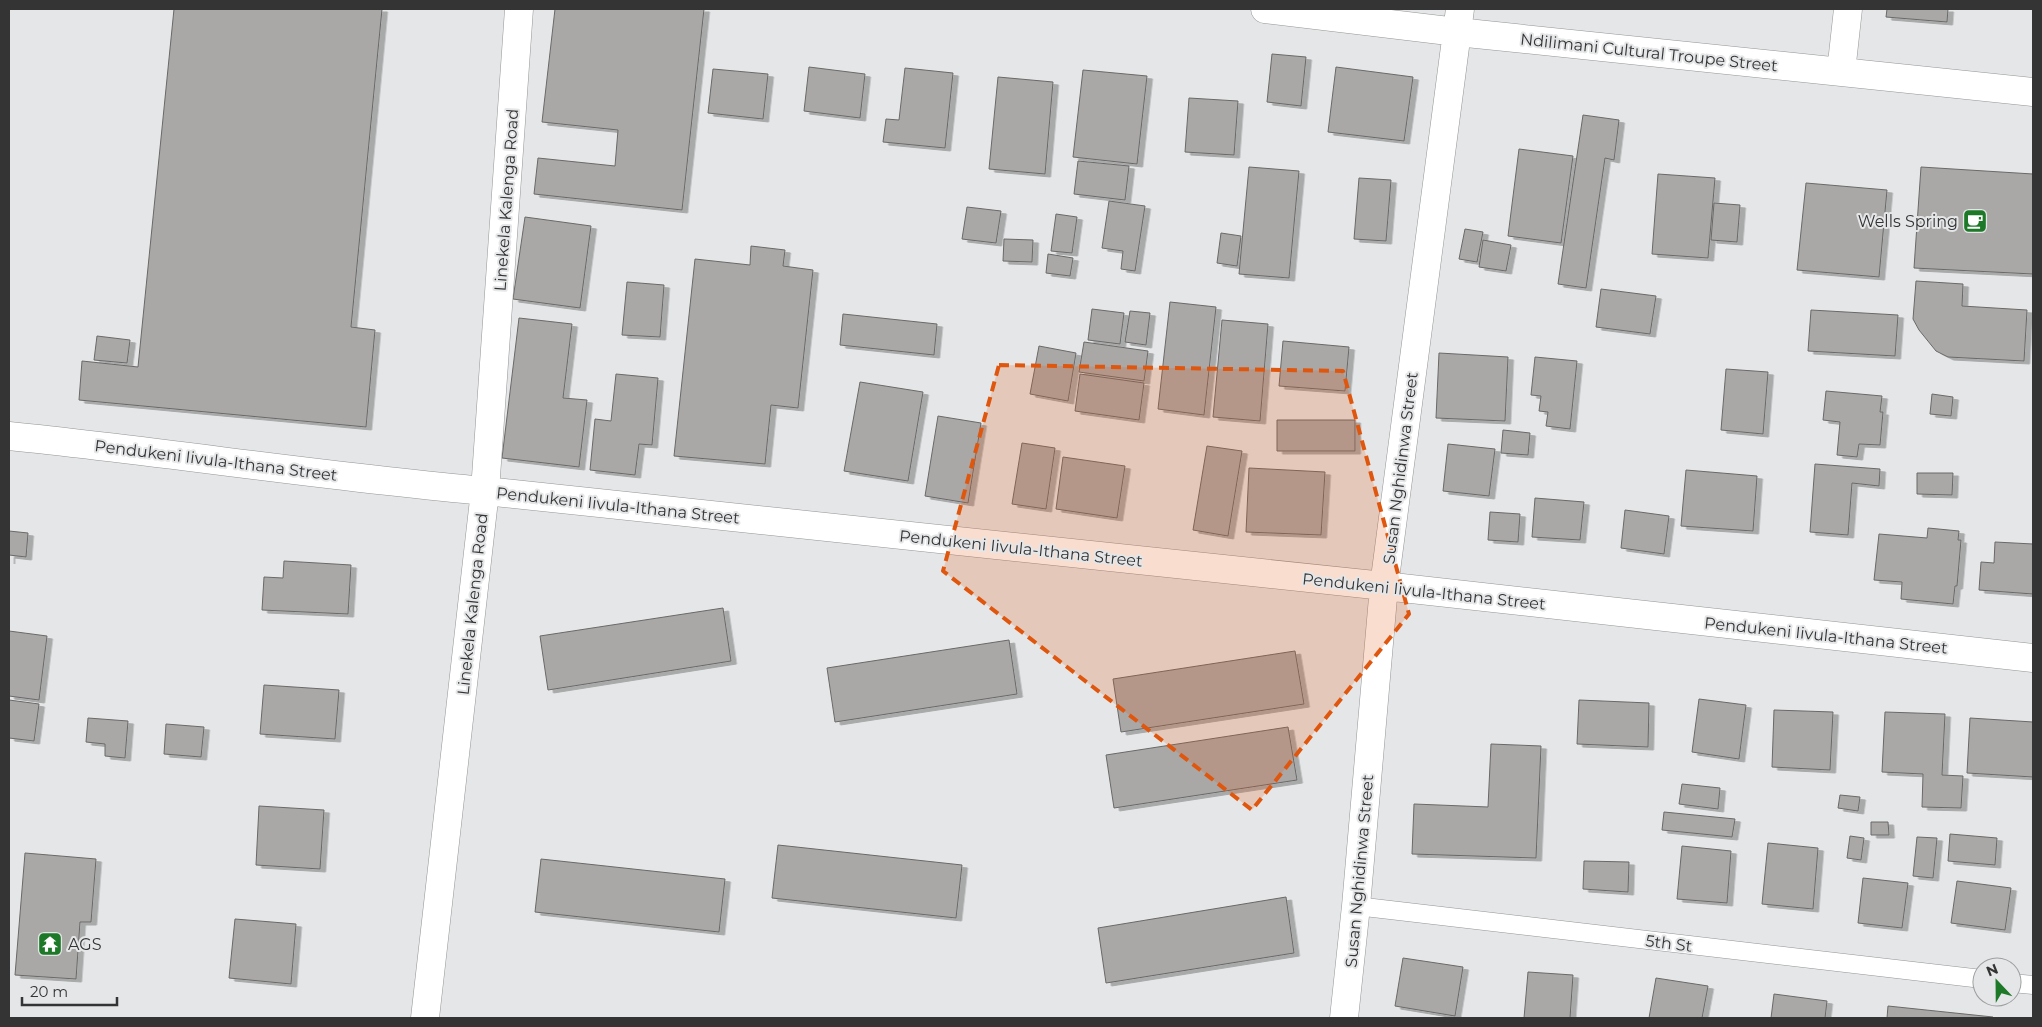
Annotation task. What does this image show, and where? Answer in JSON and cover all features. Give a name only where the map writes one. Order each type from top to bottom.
[{"type":"street","name":"Linekela Kalenga Road","points":[[425,1018],[485,490],[519,9]]},
{"type":"street","name":"Ndilimani Cultural Troupe Street","points":[[1265,9],[1458,20],[1841,72],[2033,92]]},
{"type":"street","points":[[1841,72],[1848,9]]},
{"type":"street","name":"Susan Nghidinwa Street","points":[[1344,1018],[1356,906],[1384,586],[1458,20]]},
{"type":"street","name":"Pendukeni Iivula-Ithana Street","points":[[9,436],[81,443],[396,483],[485,490],[1384,586],[2033,658]]},
{"type":"lane","name":"5th St","points":[[1356,906],[1972,978]]},
{"type":"highlighted area","points":[[999,365],[1343,371],[1409,614],[1252,810],[943,571]]},
{"type":"building","points":[[174,9],[382,9],[351,327],[375,330],[366,427],[79,400],[82,361],[138,367]]},
{"type":"building","points":[[555,9],[704,9],[682,210],[534,194],[538,158],[615,166],[618,130],[542,122]]},
{"type":"building","points":[[1887,9],[1948,9],[1947,22],[1886,17]]},
{"type":"building","points":[[1272,54],[1306,57],[1301,106],[1267,102]]},
{"type":"building","points":[[809,67],[865,74],[860,118],[804,111]]},
{"type":"building","points":[[1336,67],[1413,77],[1404,141],[1328,132]]},
{"type":"building","points":[[905,68],[953,73],[945,148],[883,142],[886,119],[899,120]]},
{"type":"building","points":[[713,69],[768,74],[763,119],[708,113]]},
{"type":"building","points":[[1083,70],[1147,76],[1137,164],[1073,157]]},
{"type":"building","points":[[998,77],[1053,82],[1045,174],[989,169]]},
{"type":"building","points":[[1189,98],[1238,101],[1234,155],[1185,152]]},
{"type":"building","points":[[1583,115],[1619,120],[1614,160],[1605,158],[1586,288],[1558,284]]},
{"type":"building","points":[[1519,149],[1573,156],[1561,243],[1508,236]]},
{"type":"building","points":[[1078,161],[1129,166],[1125,200],[1074,194]]},
{"type":"building","points":[[1249,167],[1299,171],[1289,278],[1239,274]]},
{"type":"building","name":"Wells Spring","points":[[1921,167],[2033,174],[2033,274],[1914,268]]},
{"type":"building","points":[[1658,174],[1715,178],[1708,258],[1652,254]]},
{"type":"building","points":[[1359,178],[1391,180],[1386,241],[1354,239]]},
{"type":"building","points":[[1806,183],[1887,190],[1879,277],[1797,270]]},
{"type":"building","points":[[1109,201],[1145,206],[1135,271],[1121,269],[1123,251],[1102,248]]},
{"type":"building","points":[[1714,203],[1740,205],[1737,242],[1711,240]]},
{"type":"building","points":[[967,207],[1001,211],[996,243],[962,239]]},
{"type":"building","points":[[1056,214],[1077,217],[1072,253],[1051,251]]},
{"type":"building","points":[[525,217],[591,226],[580,308],[513,299]]},
{"type":"building","points":[[1465,229],[1483,232],[1477,262],[1459,259]]},
{"type":"building","points":[[1221,233],[1241,236],[1237,266],[1217,263]]},
{"type":"building","points":[[1004,239],[1033,240],[1032,262],[1003,261]]},
{"type":"building","points":[[1483,240],[1511,245],[1506,271],[1479,267]]},
{"type":"building","points":[[751,246],[785,250],[783,266],[813,270],[798,408],[771,405],[765,464],[674,456],[695,259],[750,265]]},
{"type":"building","points":[[1048,254],[1073,258],[1070,276],[1046,273]]},
{"type":"building","points":[[1916,281],[1963,284],[1962,306],[2027,310],[2024,361],[1948,357],[1936,351],[1919,330],[1913,319]]},
{"type":"building","points":[[627,282],[664,285],[660,337],[622,335]]},
{"type":"building","points":[[1601,289],[1656,296],[1650,334],[1596,327]]},
{"type":"building","points":[[1170,302],[1216,307],[1204,415],[1158,409]]},
{"type":"building","points":[[1092,309],[1124,313],[1120,344],[1088,340]]},
{"type":"building","points":[[1811,310],[1898,315],[1895,356],[1808,351]]},
{"type":"building","points":[[1130,311],[1150,313],[1146,345],[1125,342]]},
{"type":"building","points":[[843,314],[937,324],[934,355],[840,345]]},
{"type":"building","points":[[519,318],[572,324],[563,398],[587,400],[579,467],[502,458]]},
{"type":"building","points":[[1222,320],[1268,324],[1260,421],[1213,417]]},
{"type":"building","points":[[97,336],[130,340],[127,363],[94,360]]},
{"type":"building","points":[[1283,341],[1349,347],[1345,391],[1279,386]]},
{"type":"building","points":[[1084,342],[1148,351],[1144,381],[1079,372]]},
{"type":"building","points":[[1039,346],[1076,353],[1068,401],[1030,394]]},
{"type":"building","points":[[1439,353],[1508,357],[1505,421],[1436,418]]},
{"type":"building","points":[[1535,357],[1577,361],[1570,429],[1546,426],[1548,412],[1539,411],[1541,396],[1531,395]]},
{"type":"building","points":[[1726,369],[1768,372],[1763,434],[1721,430]]},
{"type":"building","points":[[616,374],[658,378],[652,445],[639,444],[635,475],[590,470],[595,419],[611,421]]},
{"type":"building","points":[[1080,374],[1144,383],[1139,420],[1075,411]]},
{"type":"building","points":[[860,382],[923,392],[908,481],[844,471]]},
{"type":"building","points":[[1826,391],[1882,396],[1880,412],[1883,412],[1880,445],[1859,444],[1857,457],[1837,455],[1840,422],[1823,420]]},
{"type":"building","points":[[1932,394],[1953,397],[1951,416],[1930,414]]},
{"type":"building","points":[[938,416],[981,423],[968,503],[925,496]]},
{"type":"building","points":[[1277,420],[1355,420],[1355,451],[1277,451]]},
{"type":"building","points":[[1503,430],[1530,433],[1528,455],[1501,453]]},
{"type":"building","points":[[1022,443],[1055,448],[1046,509],[1012,504]]},
{"type":"building","points":[[1448,444],[1495,449],[1489,496],[1443,491]]},
{"type":"building","points":[[1207,446],[1242,451],[1228,536],[1193,530]]},
{"type":"building","points":[[1063,457],[1125,466],[1117,518],[1056,509]]},
{"type":"building","points":[[1815,464],[1880,469],[1879,486],[1852,483],[1848,535],[1810,532]]},
{"type":"building","points":[[1249,468],[1325,472],[1321,535],[1246,532]]},
{"type":"building","points":[[1686,470],[1757,476],[1753,531],[1681,526]]},
{"type":"building","points":[[1917,473],[1953,473],[1952,495],[1917,494]]},
{"type":"building","points":[[1535,498],[1584,502],[1580,540],[1532,537]]},
{"type":"building","points":[[1625,510],[1669,516],[1664,554],[1621,548]]},
{"type":"building","points":[[1490,512],[1520,514],[1518,542],[1488,540]]},
{"type":"building","points":[[1928,528],[1959,531],[1958,540],[1961,540],[1957,586],[1955,586],[1953,604],[1901,599],[1902,582],[1874,580],[1879,534],[1927,538]]},
{"type":"building","points":[[9,531],[28,533],[26,557],[9,555]]},
{"type":"building","points":[[1995,542],[2033,544],[2033,594],[1979,590],[1981,562],[1994,563]]},
{"type":"building","points":[[284,561],[351,565],[348,614],[262,610],[264,577],[283,578]]},
{"type":"building","points":[[723,608],[731,661],[548,690],[540,636]]},
{"type":"building","points":[[9,631],[47,636],[39,700],[9,696]]},
{"type":"building","points":[[1009,640],[1017,694],[835,722],[827,668]]},
{"type":"building","points":[[1295,651],[1304,704],[1121,732],[1113,679]]},
{"type":"building","points":[[264,685],[339,690],[335,739],[260,734]]},
{"type":"building","points":[[1699,699],[1746,705],[1739,759],[1692,752]]},
{"type":"building","points":[[9,700],[39,704],[34,741],[9,738]]},
{"type":"building","points":[[1579,700],[1649,703],[1648,747],[1577,744]]},
{"type":"building","points":[[1774,710],[1833,712],[1830,770],[1772,767]]},
{"type":"building","points":[[1885,712],[1945,714],[1942,775],[1963,776],[1961,808],[1922,807],[1923,774],[1882,772]]},
{"type":"building","points":[[88,718],[128,721],[125,758],[105,756],[105,744],[86,742]]},
{"type":"building","points":[[1970,718],[2033,722],[2033,777],[1967,773]]},
{"type":"building","points":[[166,724],[204,727],[201,757],[164,754]]},
{"type":"building","points":[[1288,727],[1297,780],[1114,808],[1106,755]]},
{"type":"building","points":[[1491,744],[1541,746],[1536,858],[1412,854],[1414,804],[1488,807]]},
{"type":"building","points":[[1682,784],[1720,788],[1718,809],[1679,804]]},
{"type":"building","points":[[1840,795],[1860,797],[1858,811],[1838,808]]},
{"type":"building","points":[[259,806],[324,810],[320,869],[256,865]]},
{"type":"building","points":[[1664,812],[1735,819],[1732,837],[1662,830]]},
{"type":"building","points":[[1871,822],[1888,822],[1889,835],[1871,835]]},
{"type":"building","points":[[1950,834],[1997,838],[1995,865],[1948,861]]},
{"type":"building","points":[[1850,836],[1864,838],[1861,860],[1847,858]]},
{"type":"building","points":[[1917,837],[1937,838],[1933,878],[1913,876]]},
{"type":"building","points":[[1768,843],[1818,848],[1813,909],[1762,904]]},
{"type":"building","points":[[778,845],[962,865],[956,918],[772,898]]},
{"type":"building","points":[[1682,846],[1731,851],[1727,903],[1677,899]]},
{"type":"building","points":[[25,853],[96,859],[91,922],[80,922],[76,979],[15,975]]},
{"type":"building","points":[[541,859],[725,879],[719,932],[535,912]]},
{"type":"building","points":[[1584,861],[1629,862],[1628,892],[1583,889]]},
{"type":"building","points":[[1863,878],[1908,883],[1902,928],[1858,923]]},
{"type":"building","points":[[1957,881],[2011,888],[2005,930],[1951,923]]},
{"type":"building","points":[[1286,897],[1294,953],[1106,983],[1098,928]]},
{"type":"building","points":[[235,919],[296,924],[291,984],[229,978]]},
{"type":"building","points":[[1403,958],[1463,967],[1455,1016],[1395,1006]]},
{"type":"building","points":[[1528,972],[1573,975],[1570,1018],[1524,1018]]},
{"type":"building","points":[[1656,978],[1708,986],[1702,1018],[1649,1018]]},
{"type":"building","points":[[1774,994],[1827,1001],[1825,1018],[1771,1018]]},
{"type":"building","points":[[1888,1006],[1993,1017],[1993,1018],[1887,1018]]},
{"type":"place","name":"Wells Spring","points":[[1975,221]]},
{"type":"place","name":"AGS","points":[[50,944]]}]
